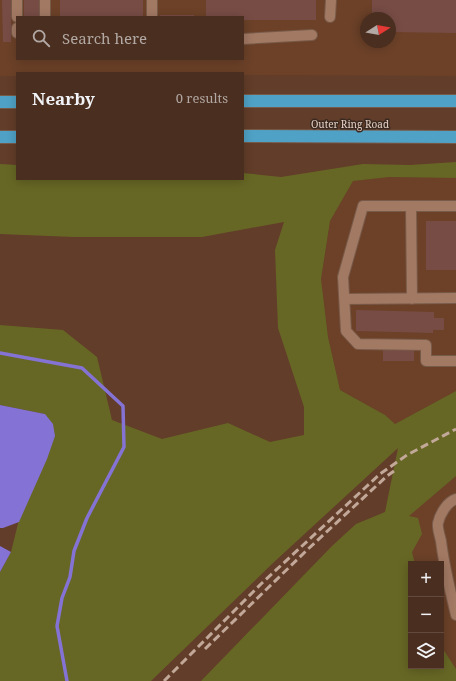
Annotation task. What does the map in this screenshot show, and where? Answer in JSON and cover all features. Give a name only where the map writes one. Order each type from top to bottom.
[{"type":"highway","points":[[244,101],[456,100]]},
{"type":"highway","points":[[0,102],[16,102]]},
{"type":"highway","name":"Outer Ring Road","points":[[244,136],[456,137]]},
{"type":"highway","points":[[0,137],[16,137]]},
{"type":"lane","points":[[17,0],[17,16]]},
{"type":"lane","points":[[45,0],[45,16]]},
{"type":"lane","points":[[152,0],[152,16]]},
{"type":"lane","points":[[330,0],[330,17]]},
{"type":"lane","points":[[244,39],[312,35]]},
{"type":"lane","points":[[456,206],[363,206],[344,277],[346,331],[358,344],[426,345],[426,362],[456,361]]},
{"type":"lane","points":[[411,206],[412,299]]},
{"type":"lane","points":[[344,299],[456,298]]},
{"type":"lane","points":[[456,499],[447,506],[441,515],[438,524],[446,575],[456,615]]},
{"type":"shaded area","points":[[0,0],[456,0],[456,76],[244,75],[244,72],[16,72],[16,76],[0,76]]},
{"type":"shaded area","points":[[456,162],[456,178],[389,177],[353,181],[330,221],[321,279],[328,337],[340,390],[385,415],[395,424],[456,391],[456,476],[409,516],[418,518],[422,534],[412,552],[414,561],[408,561],[408,669],[444,669],[444,651],[456,669],[456,681],[201,681],[332,546],[356,524],[385,512],[398,448],[273,563],[151,681],[0,681],[0,572],[11,552],[45,414],[0,405],[0,325],[63,330],[97,357],[112,420],[162,439],[228,423],[270,442],[304,435],[304,407],[278,328],[275,250],[284,222],[202,237],[74,237],[0,234],[0,164],[16,165],[16,180],[244,180],[244,173],[281,177],[363,164],[410,165]]},
{"type":"shaded area","points":[[389,177],[456,178],[456,391],[395,424],[385,415],[340,390],[328,337],[321,279],[330,221],[353,181]]},
{"type":"shaded area","points":[[0,405],[45,414],[53,424],[55,436],[47,459],[19,522],[3,528],[0,528]]},
{"type":"shaded area","points":[[456,476],[456,669],[444,651],[444,561],[414,561],[408,516]]},
{"type":"shaded area","points":[[0,546],[11,552],[0,572]]},
{"type":"building","points":[[2,0],[11,0],[11,42],[3,42]]},
{"type":"building","points":[[24,0],[39,0],[39,16],[24,16]]},
{"type":"building","points":[[60,0],[143,0],[143,16],[60,16]]},
{"type":"building","points":[[206,0],[316,0],[316,20],[244,20],[244,16],[206,16]]},
{"type":"building","points":[[372,0],[456,0],[456,33],[396,32],[396,12],[372,12]]},
{"type":"building","points":[[160,15],[194,15],[194,16]]},
{"type":"building","points":[[426,221],[456,221],[456,270],[426,270]]},
{"type":"building","points":[[356,310],[434,312],[434,318],[444,318],[444,330],[433,330],[433,333],[356,331]]},
{"type":"building","points":[[383,347],[414,347],[414,361],[383,361]]},
{"type":"waterway","points":[[0,353],[82,368],[123,406],[124,447],[87,518],[74,551],[70,577],[62,598],[57,626],[67,681]]},
{"type":"railway","points":[[164,681],[262,583],[380,474],[407,455],[456,429]]},
{"type":"railway","points":[[205,649],[307,550],[394,471]]}]
